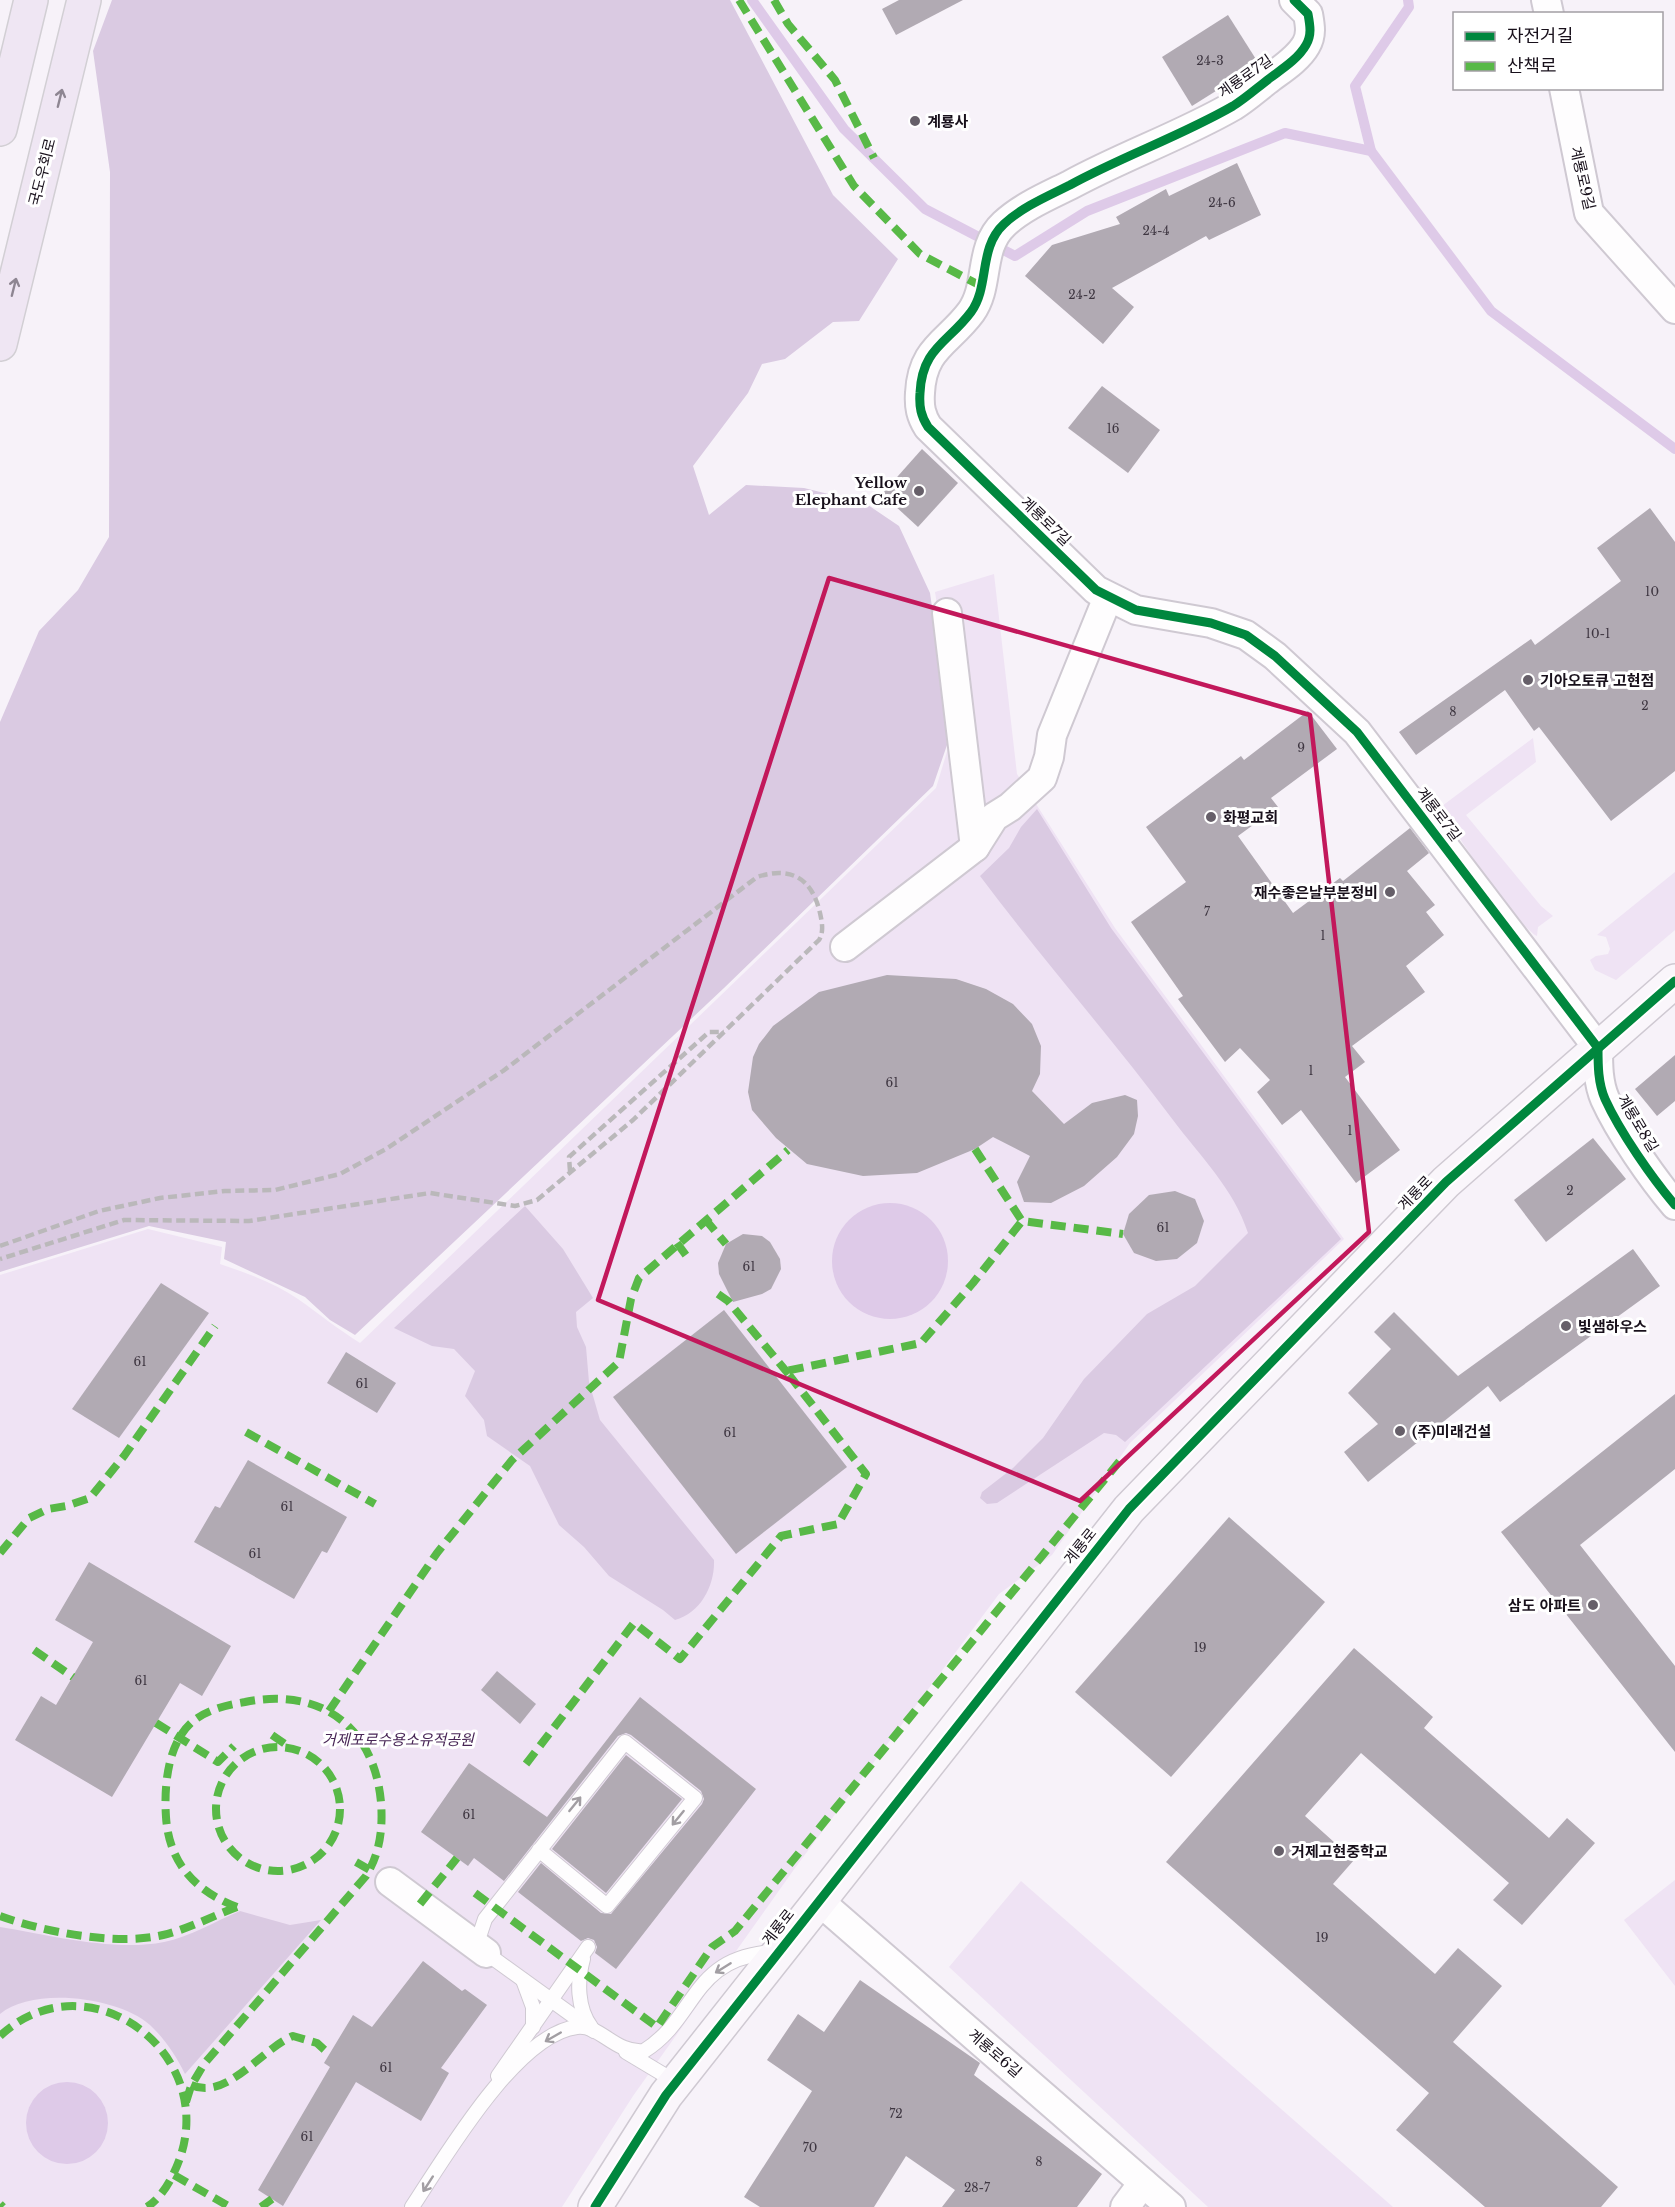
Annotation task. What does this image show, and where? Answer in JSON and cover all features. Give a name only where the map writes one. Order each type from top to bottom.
[{"type":"highway","points":[[0,129],[31,0]]},
{"type":"highway","name":"국도우회로","points":[[0,344],[84,0]]},
{"type":"street","name":"계룡로7길","points":[[1294,0],[1308,14],[1310,37],[1298,56],[1277,73],[1234,105],[1038,202],[1012,218],[995,235],[983,265],[978,298],[971,312],[928,358],[923,369],[919,407],[922,418],[928,427],[1084,579],[1108,597],[1136,610],[1211,623],[1246,636],[1291,671],[1357,732],[1598,1048]]},
{"type":"street","name":"계룡로9길","points":[[1564,90],[1589,213],[1675,309]]},
{"type":"street","points":[[845,947],[975,847],[994,817],[1010,807],[1042,778],[1049,757],[1052,735],[1108,597]]},
{"type":"street","points":[[947,612],[975,847]]},
{"type":"street","name":"계룡로","points":[[595,2207],[676,2082],[1130,1509],[1446,1182],[1675,981]]},
{"type":"street","name":"계룡로8길","points":[[1598,1048],[1599,1072],[1605,1098],[1655,1181],[1675,1205]]},
{"type":"street","points":[[390,1882],[486,1953]]},
{"type":"street","name":"계룡로6길","points":[[818,1900],[1171,2207]]},
{"type":"street","points":[[1125,2207],[1143,2183]]},
{"type":"lane","points":[[539,1850],[608,1906],[695,1798],[625,1742],[539,1850],[481,1926],[479,1937],[481,1947],[486,1953],[594,2031],[676,2082]]},
{"type":"lane","points":[[412,2207],[588,1947],[579,1973],[580,1994],[584,2014],[594,2031]]},
{"type":"lane","points":[[621,2049],[634,2052],[644,2051],[653,2045],[668,2030],[707,1978],[725,1966],[741,1957],[778,1952]]},
{"type":"lane","points":[[522,1978],[533,2007],[533,2027]]},
{"type":"lane","points":[[476,2110],[526,2055],[547,2039],[562,2031],[580,2026],[594,2031]]},
{"type":"highlighted area","points":[[829,578],[1310,715],[1369,1232],[1080,1501],[598,1300]]},
{"type":"green space","name":"거제포로수용소유적공원","points":[[994,574],[1017,774],[1115,928],[1344,1239],[1130,1443],[1052,1555],[999,1594],[795,1868],[633,2096],[562,2207],[0,2207],[0,1275],[148,1229],[222,1247],[220,1264],[280,1288],[360,1343],[936,788],[949,745],[943,643],[935,592]]},
{"type":"green space","points":[[1533,738],[1536,762],[1466,815],[1541,906],[1553,916],[1538,927],[1537,936],[1529,930],[1502,898],[1457,834],[1442,806]]},
{"type":"green space","points":[[1675,872],[1675,930],[1616,980],[1595,970],[1590,960],[1596,956],[1608,954],[1610,949],[1606,937],[1597,935]]},
{"type":"green space","points":[[1675,1880],[1675,1986],[1624,1920]]},
{"type":"green space","points":[[1021,1881],[1393,2207],[1208,2207],[949,1967]]},
{"type":"shaded area","points":[[112,0],[730,0],[833,195],[898,259],[859,321],[833,322],[785,359],[762,364],[748,393],[693,466],[709,515],[746,485],[804,488],[865,503],[899,526],[930,593],[945,699],[947,745],[933,786],[724,988],[355,1335],[330,1320],[305,1297],[224,1259],[226,1242],[149,1226],[0,1272],[0,722],[39,631],[78,590],[109,537],[110,172],[93,51]]},
{"type":"shaded area","points":[[1037,809],[1111,928],[1341,1239],[1125,1442],[1116,1435],[1104,1433],[997,1503],[987,1504],[980,1498],[982,1492],[1013,1468],[1043,1438],[1084,1379],[1147,1314],[1195,1286],[1248,1233],[1225,1187],[980,876],[1009,848],[1021,827]]},
{"type":"shaded area","points":[[890,1203],[912,1208],[931,1220],[943,1239],[948,1261],[943,1283],[931,1302],[912,1314],[890,1319],[868,1314],[849,1302],[837,1283],[832,1261],[837,1239],[849,1220],[868,1208]]},
{"type":"shaded area","points":[[525,1206],[563,1249],[593,1298],[576,1312],[577,1327],[586,1347],[589,1382],[600,1420],[714,1560],[712,1579],[705,1597],[692,1611],[675,1620],[609,1576],[584,1547],[559,1525],[530,1466],[487,1436],[484,1420],[465,1396],[475,1371],[454,1349],[432,1346],[394,1328]]},
{"type":"shaded area","points":[[240,1911],[290,1925],[321,1920],[185,2074],[170,2048],[150,2025],[136,2015],[118,2008],[76,1998],[54,1998],[15,2005],[0,2014],[0,1927],[103,1944],[145,1945],[183,1936]]},
{"type":"shaded area","points":[[67,2082],[83,2085],[96,2094],[105,2107],[108,2123],[105,2139],[96,2152],[83,2161],[67,2164],[51,2161],[38,2152],[29,2139],[26,2123],[29,2107],[38,2094],[51,2085]]},
{"type":"building","points":[[899,0],[963,0],[896,35],[882,9]]},
{"type":"building","points":[[1228,15],[1259,64],[1192,106],[1162,57]]},
{"type":"building","points":[[1237,163],[1261,215],[1209,240],[1206,236],[1112,288],[1134,307],[1103,344],[1025,276],[1052,245],[1120,224],[1116,217],[1166,189],[1169,196]]},
{"type":"building","points":[[1102,386],[1160,430],[1128,473],[1068,428]]},
{"type":"building","points":[[922,449],[958,483],[918,527],[882,494]]},
{"type":"building","points":[[1650,508],[1675,542],[1675,771],[1611,821],[1539,727],[1534,731],[1505,690],[1416,755],[1399,732],[1531,639],[1535,645],[1621,581],[1597,548]]},
{"type":"building","points":[[1308,711],[1337,749],[1271,798],[1278,807],[1238,836],[1293,913],[1340,878],[1343,881],[1410,828],[1429,853],[1407,871],[1435,905],[1426,912],[1444,935],[1406,966],[1425,992],[1352,1046],[1365,1062],[1345,1077],[1400,1150],[1356,1183],[1301,1110],[1282,1125],[1257,1092],[1270,1080],[1240,1048],[1225,1062],[1178,999],[1183,996],[1131,922],[1186,882],[1146,827],[1241,756],[1244,760]]},
{"type":"building","points":[[887,975],[956,979],[986,989],[1013,1004],[1032,1024],[1041,1046],[1040,1074],[1032,1091],[1064,1124],[1092,1103],[1125,1095],[1137,1100],[1138,1116],[1134,1134],[1117,1157],[1084,1186],[1051,1203],[1024,1202],[1017,1182],[1030,1156],[993,1137],[975,1149],[917,1173],[863,1176],[807,1164],[776,1138],[752,1110],[748,1092],[753,1057],[759,1044],[773,1026],[819,992]]},
{"type":"building","points":[[1675,1055],[1675,1101],[1657,1116],[1635,1089]]},
{"type":"building","points":[[1593,1138],[1626,1179],[1546,1242],[1514,1200]]},
{"type":"building","points":[[1175,1191],[1195,1199],[1204,1221],[1197,1243],[1177,1259],[1156,1261],[1134,1253],[1123,1234],[1129,1214],[1149,1195]]},
{"type":"building","points":[[743,1234],[762,1236],[770,1242],[780,1259],[781,1269],[771,1289],[762,1294],[733,1302],[719,1274],[718,1263],[726,1244]]},
{"type":"building","points":[[1633,1249],[1660,1286],[1500,1402],[1488,1386],[1368,1482],[1344,1452],[1378,1424],[1348,1393],[1391,1349],[1374,1332],[1394,1312],[1458,1376]]},
{"type":"building","points":[[161,1283],[209,1313],[119,1438],[72,1409]]},
{"type":"building","points":[[724,1310],[847,1467],[736,1554],[613,1397]]},
{"type":"building","points":[[346,1352],[396,1383],[377,1413],[327,1383]]},
{"type":"building","name":"삼도 아파트","points":[[1675,1394],[1675,1469],[1580,1545],[1675,1666],[1675,1752],[1501,1532]]},
{"type":"building","points":[[248,1460],[347,1517],[327,1553],[322,1551],[294,1599],[194,1542],[215,1506],[220,1508]]},
{"type":"building","points":[[1229,1517],[1325,1602],[1171,1777],[1075,1692]]},
{"type":"building","points":[[89,1562],[231,1646],[202,1696],[180,1683],[112,1797],[15,1740],[41,1696],[56,1705],[93,1642],[55,1620]]},
{"type":"building","points":[[1354,1648],[1433,1717],[1424,1728],[1549,1838],[1567,1818],[1595,1843],[1522,1925],[1493,1900],[1509,1883],[1361,1753],[1305,1816],[1354,1860],[1333,1884],[1435,1974],[1458,1948],[1502,1986],[1453,2042],[1618,2187],[1601,2207],[1485,2207],[1396,2130],[1429,2093],[1166,1862]]},
{"type":"building","points":[[497,1671],[536,1704],[520,1724],[481,1690]]},
{"type":"building","points":[[640,1697],[756,1789],[616,1969],[595,1953],[597,1947],[594,1940],[588,1938],[581,1941],[518,1892],[541,1863],[601,1913],[611,1914],[702,1804],[704,1799],[701,1791],[631,1735],[626,1733],[618,1736],[504,1881],[474,1858],[468,1866],[421,1832],[469,1763],[547,1817]]},
{"type":"building","points":[[626,1755],[682,1799],[606,1893],[552,1849]]},
{"type":"building","points":[[423,1961],[462,1991],[465,1989],[487,2005],[441,2068],[449,2073],[421,2121],[356,2082],[283,2206],[258,2190],[330,2067],[324,2063],[353,2015],[372,2027]]},
{"type":"building","points":[[860,1980],[980,2063],[974,2075],[1102,2174],[1077,2207],[942,2207],[955,2190],[906,2156],[874,2207],[760,2207],[744,2197],[812,2091],[767,2060],[798,2014],[824,2032]]},
{"type":"waterway","points":[[752,0],[844,129],[925,209],[1015,256],[1087,211],[1285,133],[1371,151],[1491,311],[1675,449]]},
{"type":"waterway","points":[[1371,151],[1355,86],[1409,7],[1408,0]]},
{"type":"railway","points":[[0,1246],[99,1211],[160,1198],[225,1191],[275,1190],[340,1174],[386,1149],[503,1071],[757,877],[769,874],[790,874],[806,883],[812,891],[820,913],[822,934],[819,940],[633,1120],[537,1200],[515,1206],[430,1193],[249,1221],[124,1220],[0,1259]]},
{"type":"railway","points":[[570,1171],[569,1157],[709,1032],[724,1032]]},
{"type":"marked path","points":[[739,0],[854,186],[920,254],[981,286]]},
{"type":"marked path","points":[[774,0],[788,24],[835,80],[874,158]]},
{"type":"marked path","points":[[975,1149],[1022,1221],[1123,1234]]},
{"type":"marked path","points":[[329,1711],[437,1553],[512,1460],[619,1362],[631,1299],[639,1278],[788,1150]]},
{"type":"marked path","points":[[705,1219],[726,1244]]},
{"type":"marked path","points":[[526,1764],[634,1623],[680,1659],[781,1536],[838,1524],[866,1474],[786,1371],[921,1343],[1022,1221]]},
{"type":"marked path","points":[[677,1243],[688,1258]]},
{"type":"marked path","points":[[718,1294],[728,1301],[786,1371],[777,1378]]},
{"type":"marked path","points":[[0,1553],[29,1518],[48,1509],[90,1498],[124,1456],[215,1326]]},
{"type":"marked path","points":[[246,1432],[375,1504]]},
{"type":"marked path","points":[[475,1893],[657,2027],[712,1947],[735,1931],[1123,1457]]},
{"type":"marked path","points":[[34,1650],[73,1677]]},
{"type":"marked path","points":[[186,2102],[191,2086],[204,2064],[366,1876],[375,1859],[380,1841],[381,1822],[381,1802],[376,1775],[367,1752],[355,1733],[338,1718],[319,1707],[297,1701],[272,1699],[245,1702],[209,1711],[197,1718],[183,1732],[172,1755],[166,1793],[166,1817],[172,1848],[187,1873],[197,1884],[209,1893],[237,1907]]},
{"type":"marked path","points":[[156,1723],[218,1762],[234,1746]]},
{"type":"marked path","points":[[272,1735],[291,1748]]},
{"type":"marked path","points":[[278,1747],[302,1752],[322,1765],[335,1785],[340,1809],[335,1833],[322,1853],[302,1866],[278,1871],[254,1866],[234,1853],[221,1833],[216,1809],[221,1785],[234,1765],[254,1752],[278,1747]]},
{"type":"marked path","points":[[420,1904],[457,1858]]},
{"type":"marked path","points":[[356,1862],[370,1870]]},
{"type":"marked path","points":[[0,1916],[59,1932],[124,1939],[163,1935],[237,1907]]},
{"type":"marked path","points":[[0,2036],[34,2014],[70,2006],[105,2011],[136,2026],[162,2051],[180,2082],[186,2118],[180,2158],[175,2171],[163,2192],[147,2207]]},
{"type":"marked path","points":[[191,2085],[204,2088],[218,2086],[231,2080],[281,2042],[293,2036],[317,2043],[329,2054]]},
{"type":"marked path","points":[[174,2175],[230,2207]]},
{"type":"marked path","points":[[261,2207],[272,2199]]},
{"type":"marked path","points":[[0,2204],[3,2207]]},
{"type":"cycle path","points":[[1294,0],[1308,14],[1310,26],[1308,41],[1294,59],[1243,100],[1193,127],[1044,198],[1019,212],[1004,224],[991,244],[977,302],[962,323],[938,347],[926,366],[920,393],[922,415],[928,427],[1096,590],[1136,610],[1211,623],[1246,635],[1275,656],[1357,732],[1598,1048],[1598,1067],[1605,1099],[1637,1154],[1675,1205]]},
{"type":"cycle path","points":[[595,2207],[666,2095],[1129,1509],[1446,1182],[1675,981]]},
{"type":"place","name":"계룡사","points":[[915,121]]},
{"type":"place","name":"Yellow Elephant Cafe","points":[[919,491]]},
{"type":"place","name":"기아오토큐 고현점","points":[[1528,680]]},
{"type":"place","name":"화평교회","points":[[1211,817]]},
{"type":"place","name":"재수좋은날부분정비","points":[[1390,892]]},
{"type":"place","name":"빛샘하우스","points":[[1566,1326]]},
{"type":"place","name":"(주)미래건설","points":[[1400,1431]]},
{"type":"place","name":"삼도 아파트","points":[[1593,1605]]},
{"type":"place","name":"거제고현중학교","points":[[1279,1851]]}]
